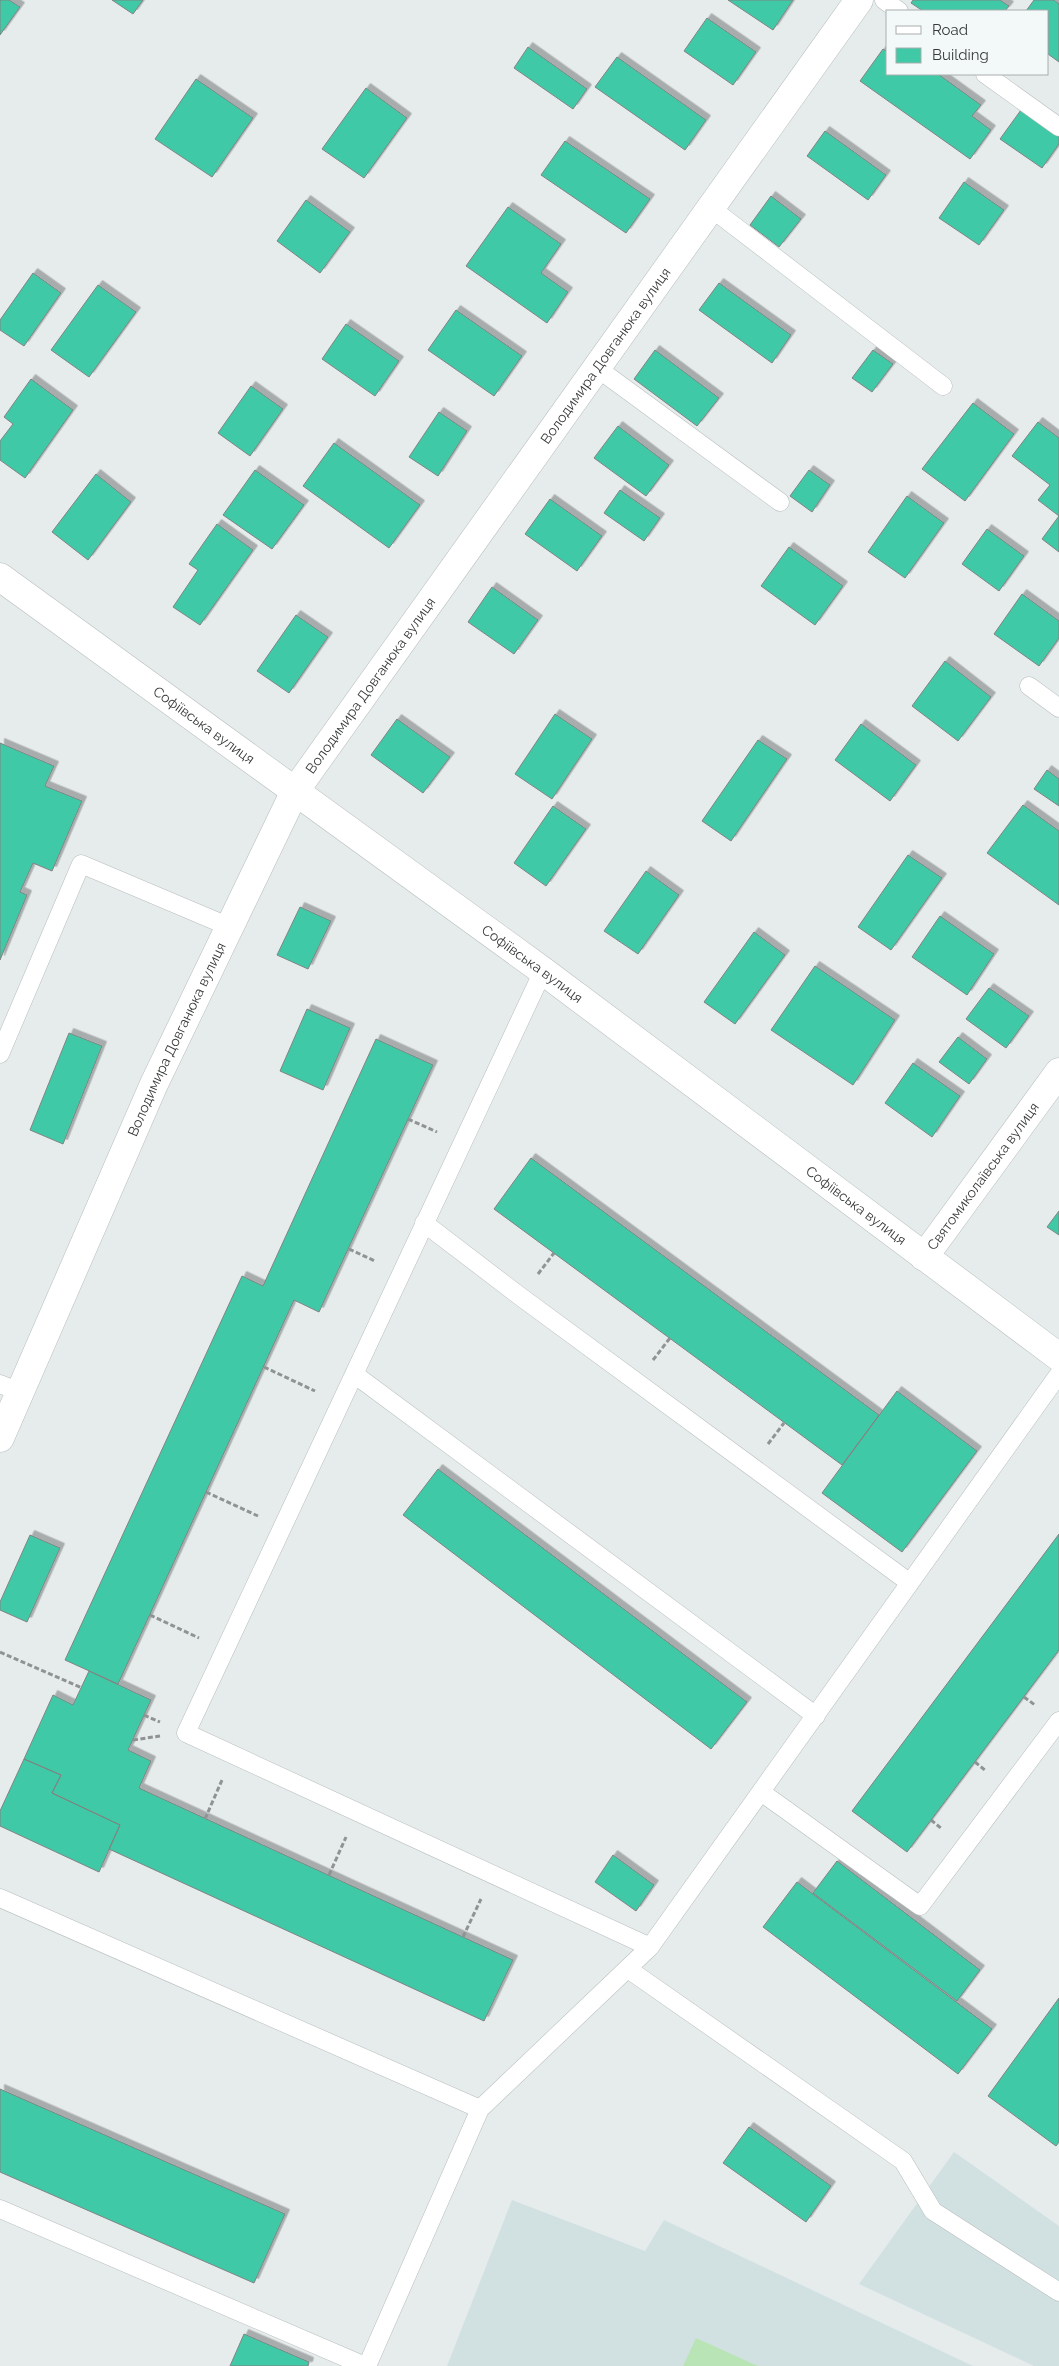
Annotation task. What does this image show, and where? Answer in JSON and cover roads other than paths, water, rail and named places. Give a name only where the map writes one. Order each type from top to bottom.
[{"type":"main road","name":"Володимира Довганюка вулиця","points":[[0,1438],[10,1388],[295,791],[860,0]]},
{"type":"main road","name":"Софіївська вулиця","points":[[0,577],[542,971],[1059,1357]]},
{"type":"main road","name":"Святомиколаївська вулиця","points":[[924,1257],[1059,1072]]},
{"type":"lane","points":[[884,0],[898,10]]},
{"type":"lane","points":[[986,75],[1059,127]]},
{"type":"lane","points":[[710,208],[943,386]]},
{"type":"lane","points":[[597,368],[780,502]]},
{"type":"lane","points":[[1029,686],[1059,708]]},
{"type":"lane","points":[[0,1054],[81,864],[230,927]]},
{"type":"lane","points":[[542,971],[186,1733],[650,1946]]},
{"type":"lane","points":[[424,1223],[521,1297],[910,1583]]},
{"type":"lane","points":[[354,1374],[816,1716]]},
{"type":"lane","points":[[0,2209],[366,2366],[480,2109],[650,1946],[1059,1374]]},
{"type":"lane","points":[[761,1792],[920,1906],[1059,1721]]},
{"type":"lane","points":[[0,1898],[480,2109]]},
{"type":"lane","points":[[628,1969],[903,2161],[933,2211],[1059,2292]]}]
